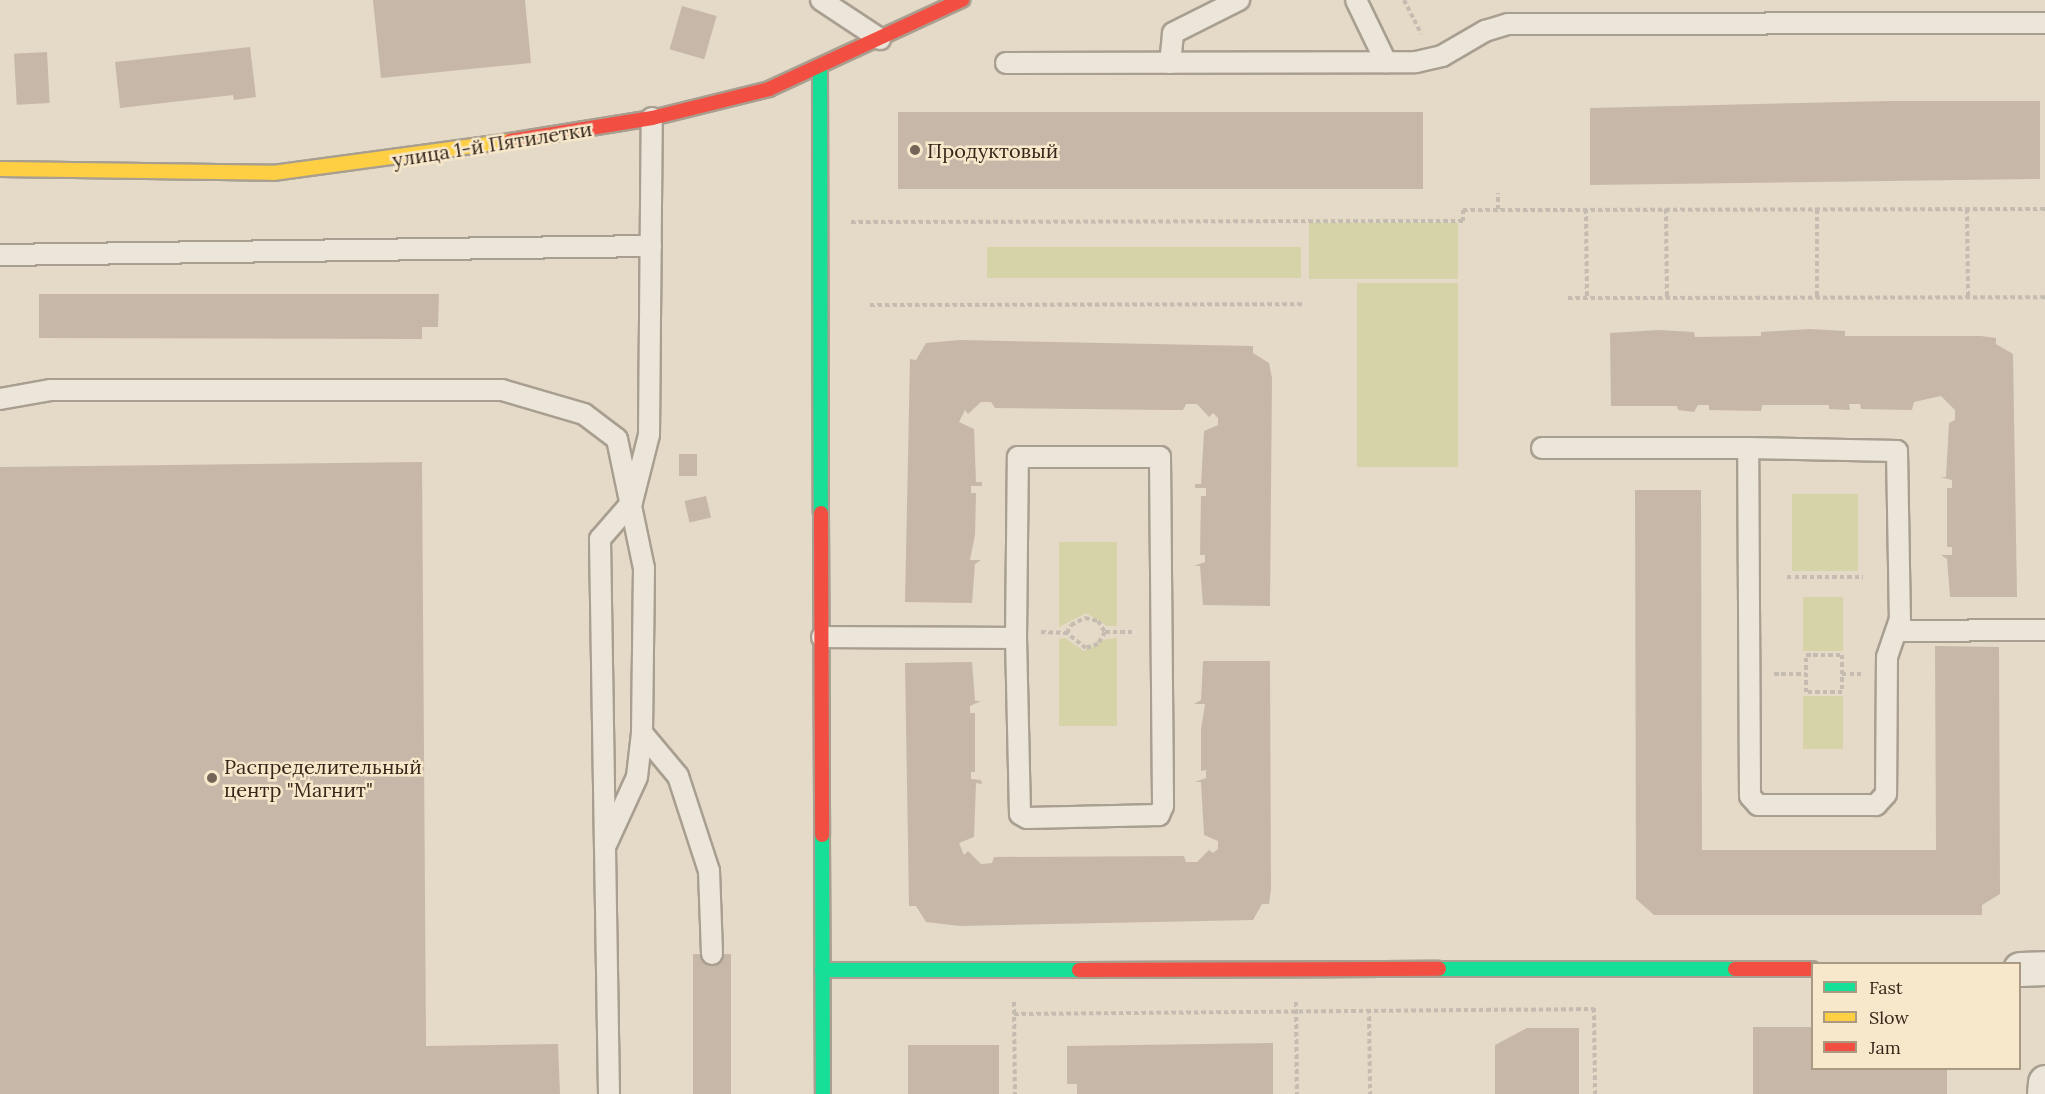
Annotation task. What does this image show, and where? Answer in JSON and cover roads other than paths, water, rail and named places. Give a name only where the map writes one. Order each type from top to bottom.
[{"type":"street","name":"улица 1-й Пятилетки","points":[[0,169],[273,172],[370,163],[652,118],[725,103],[820,68],[962,0]]},
{"type":"street","points":[[820,68],[823,1094]]},
{"type":"street","points":[[822,970],[1811,969]]},
{"type":"street","points":[[2021,969],[2045,969]]},
{"type":"street","points":[[2044,1094],[2045,1082]]},
{"type":"lane","points":[[821,0],[880,39]]},
{"type":"lane","points":[[1170,63],[1173,33],[1239,0]]},
{"type":"lane","points":[[1356,0],[1386,62]]},
{"type":"lane","points":[[1006,63],[1433,60],[1508,24],[2045,23]]},
{"type":"lane","points":[[609,1094],[600,539],[632,502],[649,435],[652,118]]},
{"type":"lane","points":[[0,255],[651,246]]},
{"type":"lane","points":[[0,399],[51,390],[502,390],[584,414],[617,439],[644,568],[642,733],[637,777],[605,847]]},
{"type":"lane","points":[[1542,448],[1748,448],[1897,451],[1899,631],[1886,666],[1883,802],[1752,802],[1748,448]]},
{"type":"lane","points":[[1024,454],[1160,457],[1163,806],[1159,815],[1149,818],[1027,818],[1020,814],[1016,638],[1015,463],[1024,454]]},
{"type":"lane","points":[[1899,631],[2045,630]]},
{"type":"lane","points":[[822,637],[1016,638]]},
{"type":"lane","points":[[642,733],[678,776],[709,871],[712,954]]},
{"type":"place","name":"Продуктовый","points":[[915,150]]},
{"type":"place","name":"Распределительный центр \"Магнит\"","points":[[212,778]]}]
